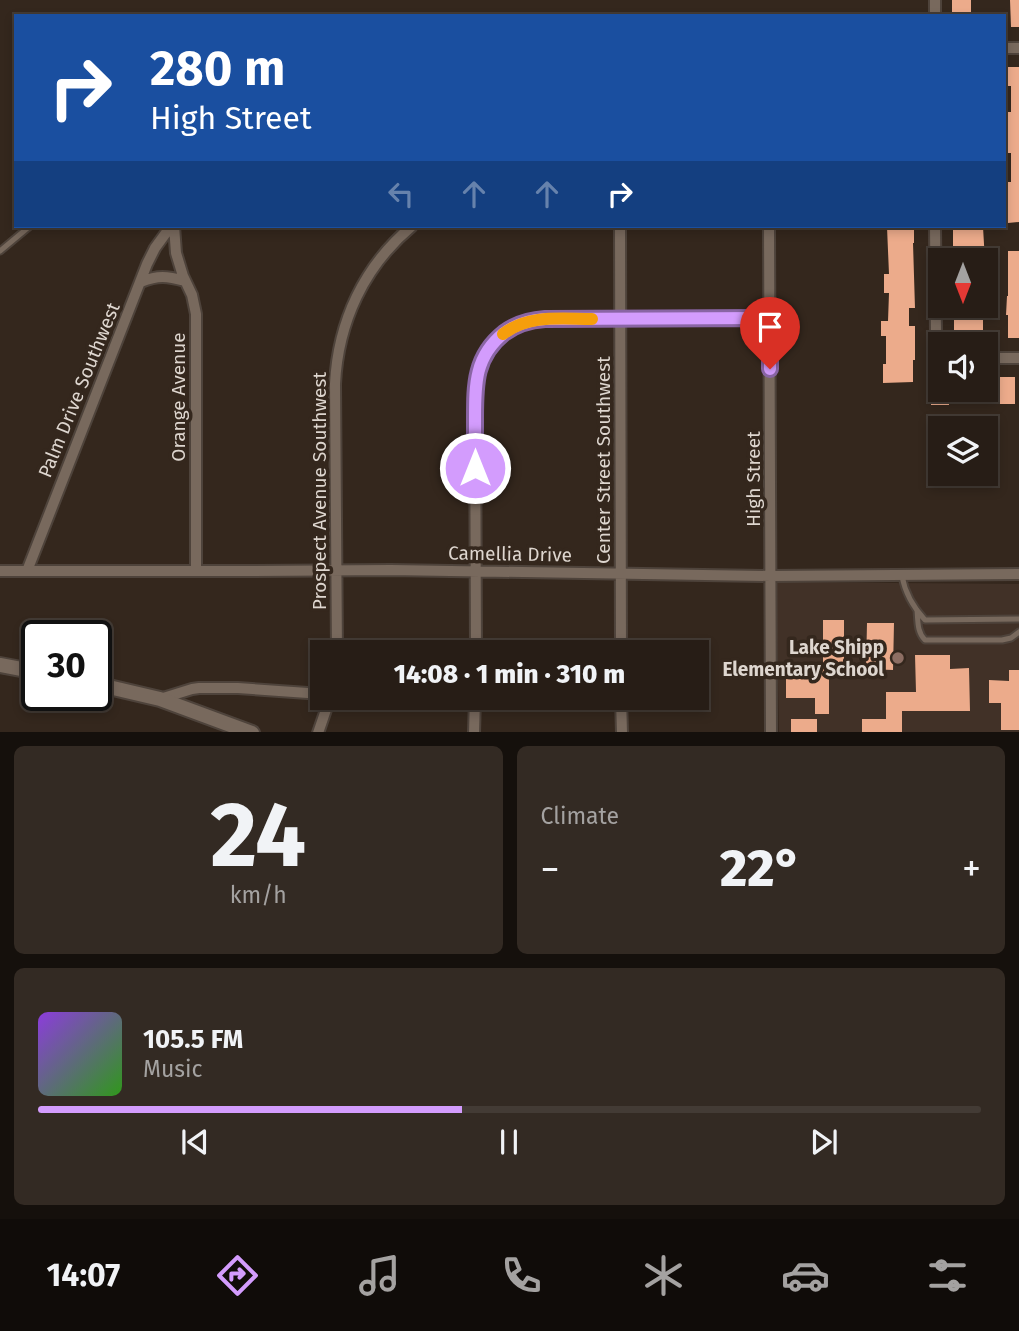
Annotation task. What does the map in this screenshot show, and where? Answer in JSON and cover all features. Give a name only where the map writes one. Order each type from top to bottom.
[{"type":"street","name":"Palm Drive Southwest","points":[[27,571],[147,264],[170,228]]},
{"type":"street","name":"Orange Avenue","points":[[172,228],[176,253],[192,295],[196,314],[196,571]]},
{"type":"street","name":"Prospect Avenue Southwest","points":[[337,640],[335,384],[338,353],[346,320],[364,282],[384,254],[410,228]]},
{"type":"street","name":"Center Street Southwest","points":[[621,228],[621,640]]},
{"type":"street","name":"High Street","points":[[769,228],[771,732]]},
{"type":"street","points":[[935,228],[936,332]]},
{"type":"street","points":[[141,282],[163,276],[185,281]]},
{"type":"street","points":[[476,640],[475,390],[480,367],[492,344],[511,328],[545,319],[770,318]]},
{"type":"street","points":[[998,358],[1019,358]]},
{"type":"street","name":"Camellia Drive","points":[[0,570],[474,570],[771,576],[1019,574]]},
{"type":"street","points":[[0,664],[21,669]]},
{"type":"street","points":[[112,688],[160,699],[249,732]]},
{"type":"street","points":[[160,699],[199,688],[310,693]]},
{"type":"street","points":[[317,732],[326,710]]},
{"type":"street","points":[[474,732],[475,710]]},
{"type":"street","points":[[621,710],[622,732]]},
{"type":"lane","points":[[0,251],[28,228]]},
{"type":"lane","points":[[902,575],[904,585],[925,620],[1019,619]]},
{"type":"lane","points":[[917,610],[919,629],[925,640],[1002,640],[1019,632]]},
{"type":"shaded area","name":"Lake Shipp Elementary School","points":[[776,582],[1019,584],[1019,732],[779,732]]},
{"type":"building","points":[[952,0],[971,0],[971,14],[952,14]]},
{"type":"building","points":[[1010,0],[1019,0],[1019,27],[1011,27]]},
{"type":"building","points":[[1008,67],[1019,67],[1019,222],[1008,223],[1011,153],[1006,153],[1006,138],[1008,112],[1011,112],[1011,86],[1008,86]]},
{"type":"building","points":[[887,228],[914,228],[915,308],[909,308],[909,326],[915,326],[913,382],[883,383],[886,336],[881,336],[881,321],[888,321],[889,293],[884,293],[884,274],[889,274]]},
{"type":"building","points":[[953,228],[983,228],[984,248],[953,248]]},
{"type":"building","points":[[1008,251],[1019,251],[1019,338],[1008,338]]},
{"type":"building","points":[[954,318],[983,318],[983,332],[954,332]]},
{"type":"building","points":[[998,377],[1015,377],[1015,404],[931,405],[931,402],[998,402]]},
{"type":"building","points":[[823,620],[844,620],[844,672],[829,672],[829,714],[815,714],[815,698],[786,698],[786,674],[814,674],[814,670],[823,670]]},
{"type":"building","points":[[867,623],[894,623],[893,670],[866,669]]},
{"type":"building","points":[[915,655],[950,655],[950,669],[969,668],[970,711],[902,711],[902,732],[862,732],[862,719],[886,719],[886,692],[916,692]]},
{"type":"building","points":[[1009,670],[1019,670],[1019,730],[1001,730],[1001,703],[989,703],[989,680],[1009,681]]},
{"type":"building","points":[[791,719],[817,719],[817,732],[791,732]]},
{"type":"slow traffic","points":[[503,334],[522,323],[537,319],[592,319]]},
{"type":"place","name":"Lake Shipp Elementary School","points":[[898,658]]},
{"type":"route","points":[[475,468],[475,383],[480,367],[492,344],[511,328],[522,323],[545,319],[770,318],[770,369]]}]
